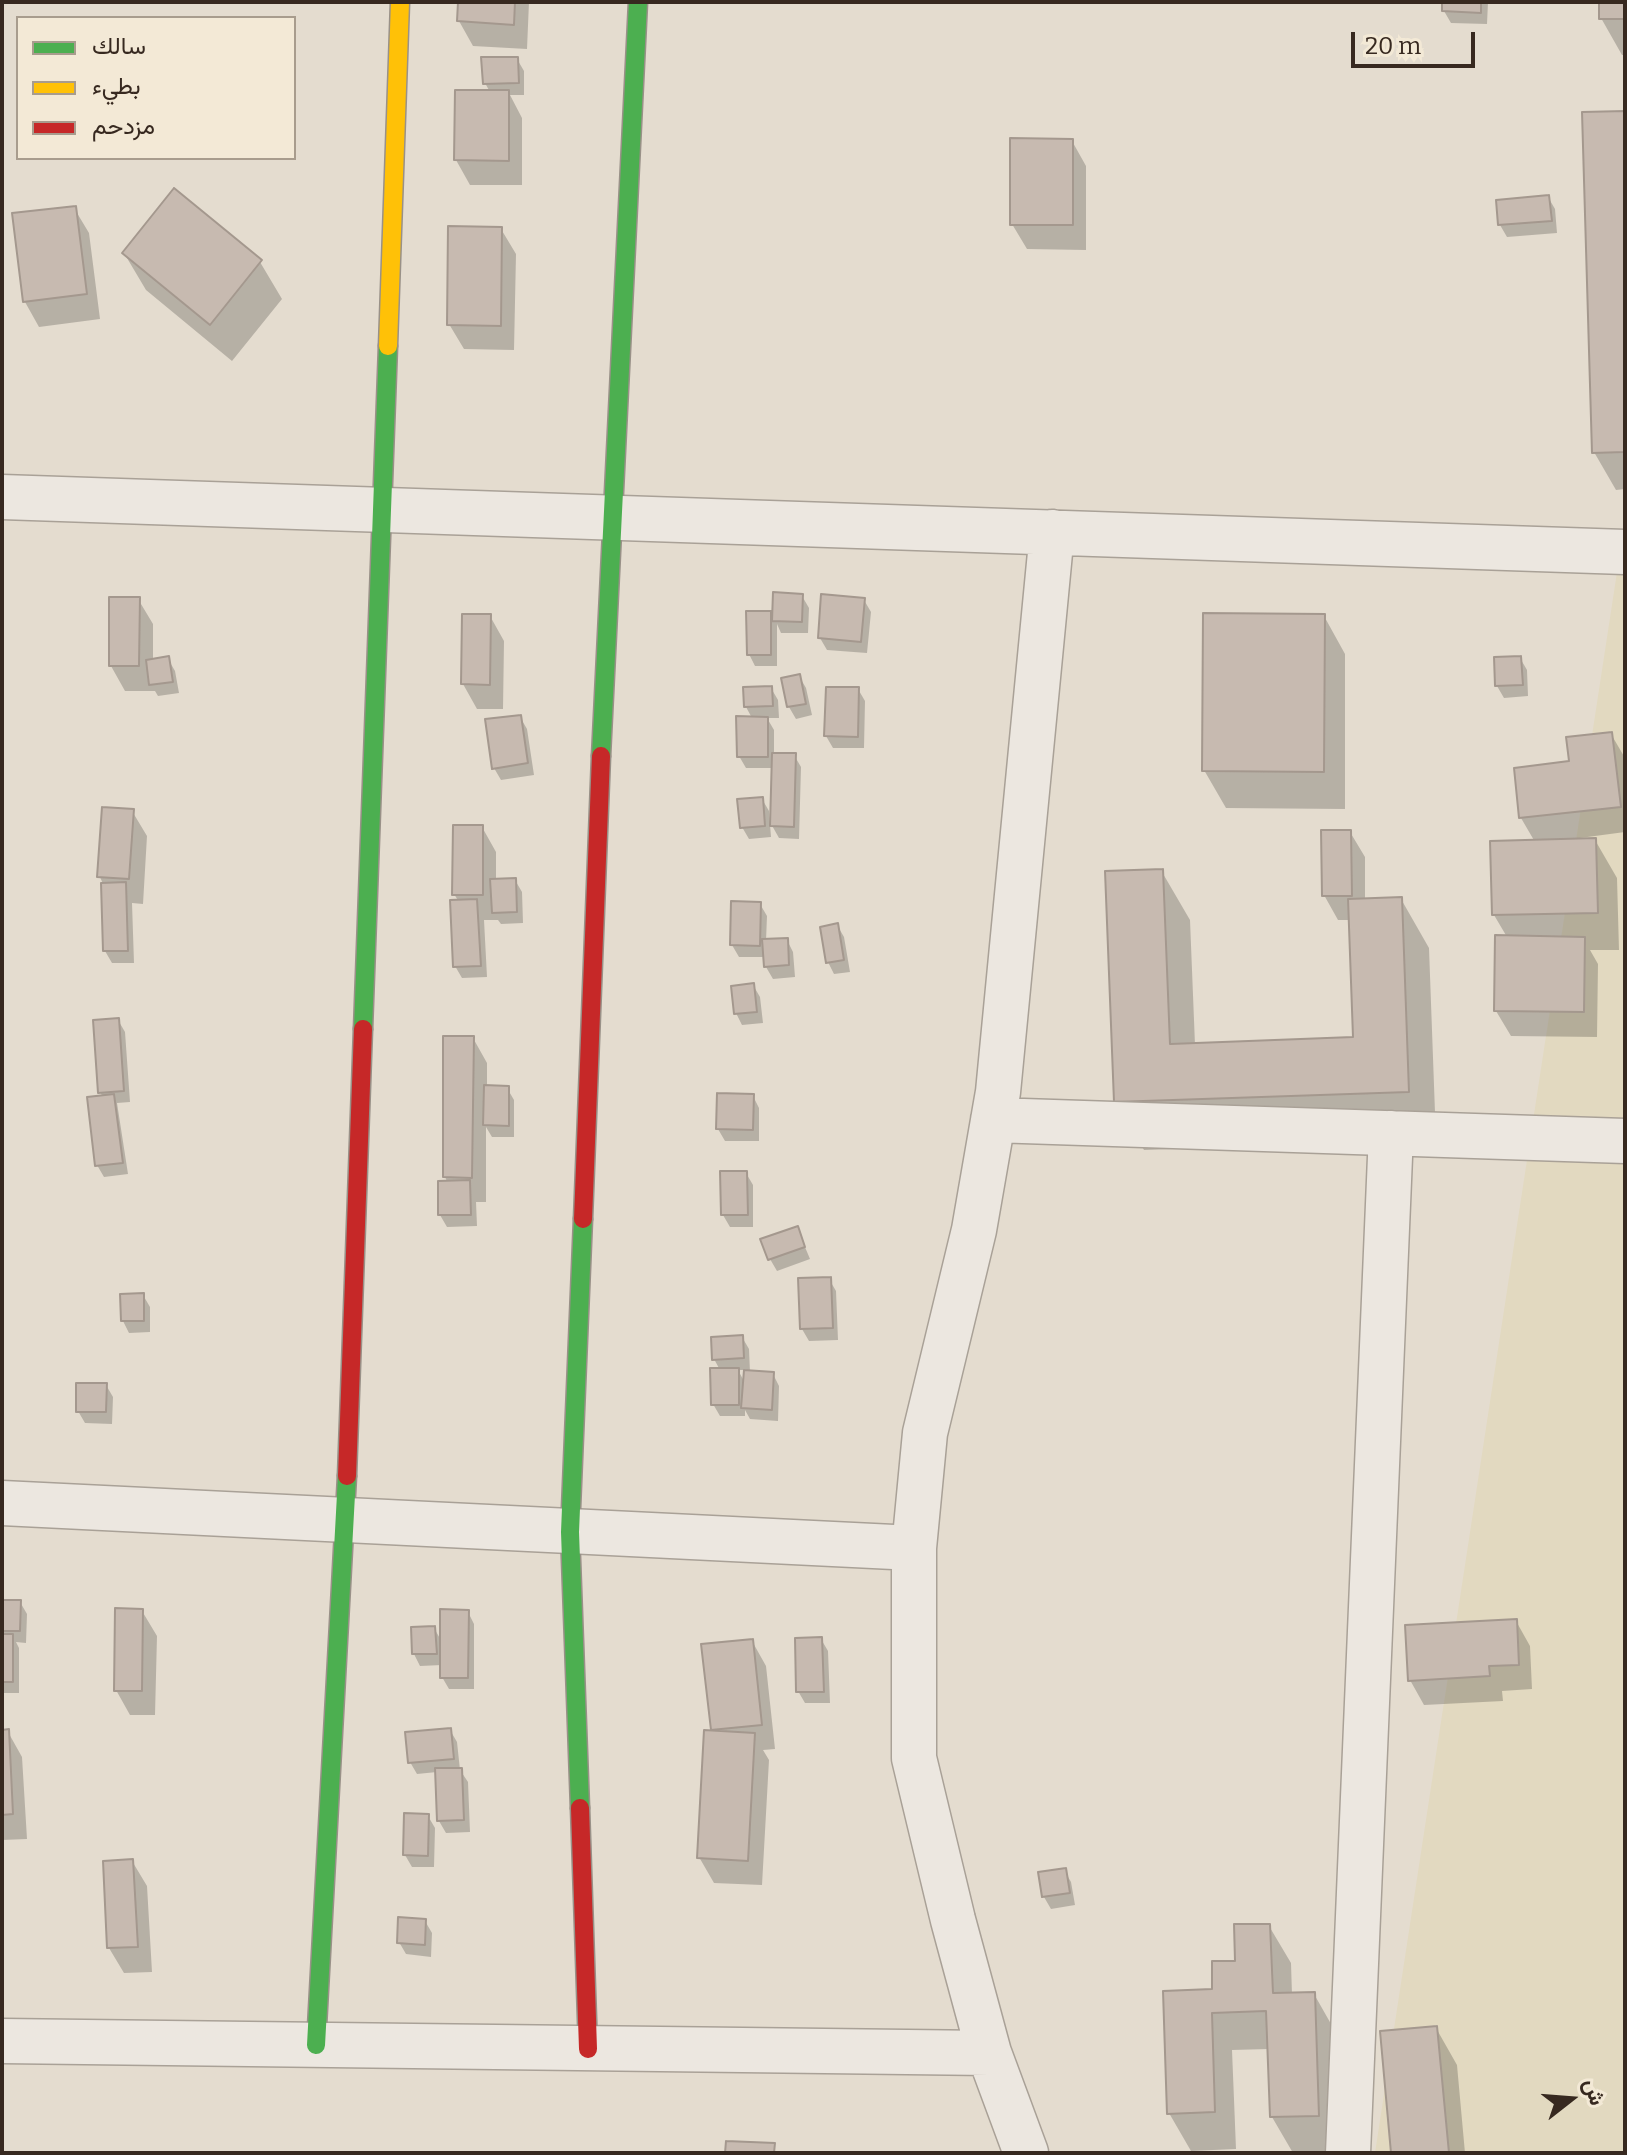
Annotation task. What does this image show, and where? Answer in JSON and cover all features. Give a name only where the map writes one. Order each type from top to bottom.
[{"type":"street","points":[[316,2045],[345,1521],[400,2]]},
{"type":"street","points":[[588,2049],[570,1532],[611,517],[638,2]]},
{"type":"street","points":[[2,497],[1625,552]]},
{"type":"street","points":[[1026,2153],[989,2053],[914,1758],[914,1548],[925,1433],[974,1230],[998,1092],[1052,532]]},
{"type":"street","points":[[993,1120],[1625,1141]]},
{"type":"street","points":[[1348,2153],[1391,1133]]},
{"type":"street","points":[[2,1503],[914,1548]]},
{"type":"street","points":[[2,2041],[989,2053]]},
{"type":"shaded area","points":[[1625,520],[1625,2153],[1375,2153]]},
{"type":"building","points":[[458,2],[515,2],[514,25],[457,21]]},
{"type":"building","points":[[1442,2],[1481,2],[1481,13],[1442,11]]},
{"type":"building","points":[[1599,2],[1625,2],[1625,19],[1599,19]]},
{"type":"building","points":[[481,57],[518,57],[519,83],[483,84]]},
{"type":"building","points":[[455,90],[509,90],[509,161],[454,160]]},
{"type":"building","points":[[1625,111],[1625,452],[1592,453],[1582,112]]},
{"type":"building","points":[[1010,138],[1073,139],[1073,225],[1010,225]]},
{"type":"building","points":[[174,188],[262,260],[210,325],[122,253]]},
{"type":"building","points":[[1549,195],[1552,221],[1498,225],[1496,200]]},
{"type":"building","points":[[76,206],[87,294],[23,302],[12,213]]},
{"type":"building","points":[[448,226],[502,227],[501,326],[447,325]]},
{"type":"building","points":[[773,592],[803,594],[802,622],[772,621]]},
{"type":"building","points":[[821,594],[865,598],[861,642],[818,638]]},
{"type":"building","points":[[109,597],[140,597],[139,666],[109,666]]},
{"type":"building","points":[[746,611],[771,611],[771,655],[747,655]]},
{"type":"building","points":[[1203,613],[1325,614],[1324,772],[1202,771]]},
{"type":"building","points":[[462,614],[491,614],[490,685],[461,684]]},
{"type":"building","points":[[169,656],[173,682],[149,685],[146,660]]},
{"type":"building","points":[[1521,656],[1523,685],[1495,686],[1494,657]]},
{"type":"building","points":[[800,674],[806,704],[787,707],[781,678]]},
{"type":"building","points":[[772,686],[773,706],[744,707],[743,687]]},
{"type":"building","points":[[826,687],[859,687],[858,737],[824,736]]},
{"type":"building","points":[[521,715],[528,763],[492,769],[485,719]]},
{"type":"building","points":[[736,716],[768,717],[768,757],[737,757]]},
{"type":"building","points":[[1612,732],[1621,807],[1519,818],[1514,768],[1569,761],[1566,737]]},
{"type":"building","points":[[772,753],[796,753],[794,827],[770,826]]},
{"type":"building","points":[[763,797],[765,826],[740,828],[737,799]]},
{"type":"building","points":[[102,807],[134,809],[129,879],[97,877]]},
{"type":"building","points":[[453,825],[483,825],[483,895],[452,895]]},
{"type":"building","points":[[1321,830],[1351,830],[1352,896],[1322,896]]},
{"type":"building","points":[[1596,838],[1598,913],[1492,915],[1490,841]]},
{"type":"building","points":[[1163,869],[1170,1044],[1353,1037],[1348,899],[1402,897],[1409,1092],[1114,1102],[1105,871]]},
{"type":"building","points":[[516,878],[517,912],[492,913],[490,879]]},
{"type":"building","points":[[126,882],[128,951],[103,951],[101,883]]},
{"type":"building","points":[[477,899],[481,966],[453,967],[450,900]]},
{"type":"building","points":[[731,901],[761,902],[760,946],[730,945]]},
{"type":"building","points":[[838,923],[844,960],[826,963],[820,927]]},
{"type":"building","points":[[1495,935],[1585,937],[1584,1012],[1494,1011]]},
{"type":"building","points":[[788,938],[789,965],[764,967],[762,939]]},
{"type":"building","points":[[754,983],[757,1012],[734,1014],[731,986]]},
{"type":"building","points":[[119,1018],[124,1091],[98,1093],[93,1020]]},
{"type":"building","points":[[443,1036],[474,1036],[472,1178],[443,1177]]},
{"type":"building","points":[[484,1085],[509,1086],[509,1126],[483,1125]]},
{"type":"building","points":[[717,1093],[754,1094],[753,1130],[716,1129]]},
{"type":"building","points":[[114,1094],[123,1163],[95,1166],[87,1097]]},
{"type":"building","points":[[720,1171],[747,1171],[748,1215],[721,1215]]},
{"type":"building","points":[[470,1180],[471,1215],[438,1215],[438,1181]]},
{"type":"building","points":[[798,1226],[805,1247],[768,1260],[760,1239]]},
{"type":"building","points":[[831,1277],[833,1328],[800,1329],[798,1278]]},
{"type":"building","points":[[144,1293],[144,1321],[121,1321],[120,1294]]},
{"type":"building","points":[[743,1335],[744,1358],[712,1360],[711,1337]]},
{"type":"building","points":[[710,1368],[739,1368],[739,1405],[711,1405]]},
{"type":"building","points":[[744,1370],[774,1372],[772,1410],[741,1408]]},
{"type":"building","points":[[76,1383],[107,1383],[106,1412],[76,1412]]},
{"type":"building","points":[[2,1600],[21,1600],[20,1631],[2,1631]]},
{"type":"building","points":[[115,1608],[143,1609],[142,1691],[114,1691]]},
{"type":"building","points":[[440,1609],[469,1610],[468,1678],[440,1678]]},
{"type":"building","points":[[1517,1619],[1519,1665],[1489,1666],[1490,1676],[1408,1681],[1405,1625]]},
{"type":"building","points":[[435,1626],[437,1654],[412,1654],[411,1627]]},
{"type":"building","points":[[2,1634],[13,1634],[13,1682],[2,1682]]},
{"type":"building","points":[[822,1637],[824,1692],[796,1692],[795,1638]]},
{"type":"building","points":[[753,1639],[762,1725],[711,1730],[701,1644]]},
{"type":"building","points":[[451,1728],[454,1759],[408,1763],[405,1732]]},
{"type":"building","points":[[9,1729],[13,1814],[2,1815],[2,1730]]},
{"type":"building","points":[[704,1730],[755,1733],[748,1861],[697,1858]]},
{"type":"building","points":[[435,1768],[462,1768],[464,1820],[437,1821]]},
{"type":"building","points":[[404,1813],[429,1814],[428,1856],[403,1855]]},
{"type":"building","points":[[133,1859],[138,1947],[107,1948],[103,1861]]},
{"type":"building","points":[[1066,1868],[1070,1893],[1042,1897],[1038,1872]]},
{"type":"building","points":[[398,1917],[426,1919],[425,1945],[397,1943]]},
{"type":"building","points":[[1234,1924],[1270,1924],[1273,1993],[1315,1992],[1319,2116],[1270,2117],[1266,2011],[1212,2013],[1215,2112],[1167,2114],[1163,1991],[1212,1989],[1212,1961],[1235,1961]]},
{"type":"building","points":[[1437,2026],[1449,2153],[1391,2153],[1380,2031]]},
{"type":"building","points":[[726,2141],[775,2143],[774,2153],[725,2153]]},
{"type":"traffic: fast","points":[[601,756],[638,2]]},
{"type":"traffic: fast","points":[[363,1029],[388,346]]},
{"type":"traffic: fast","points":[[580,1808],[570,1532],[583,1219]]},
{"type":"traffic: fast","points":[[316,2045],[347,1476]]},
{"type":"traffic: slow","points":[[388,346],[400,2]]},
{"type":"traffic: jam","points":[[583,1219],[601,756]]},
{"type":"traffic: jam","points":[[347,1476],[363,1029]]},
{"type":"traffic: jam","points":[[580,1808],[588,2049]]}]
